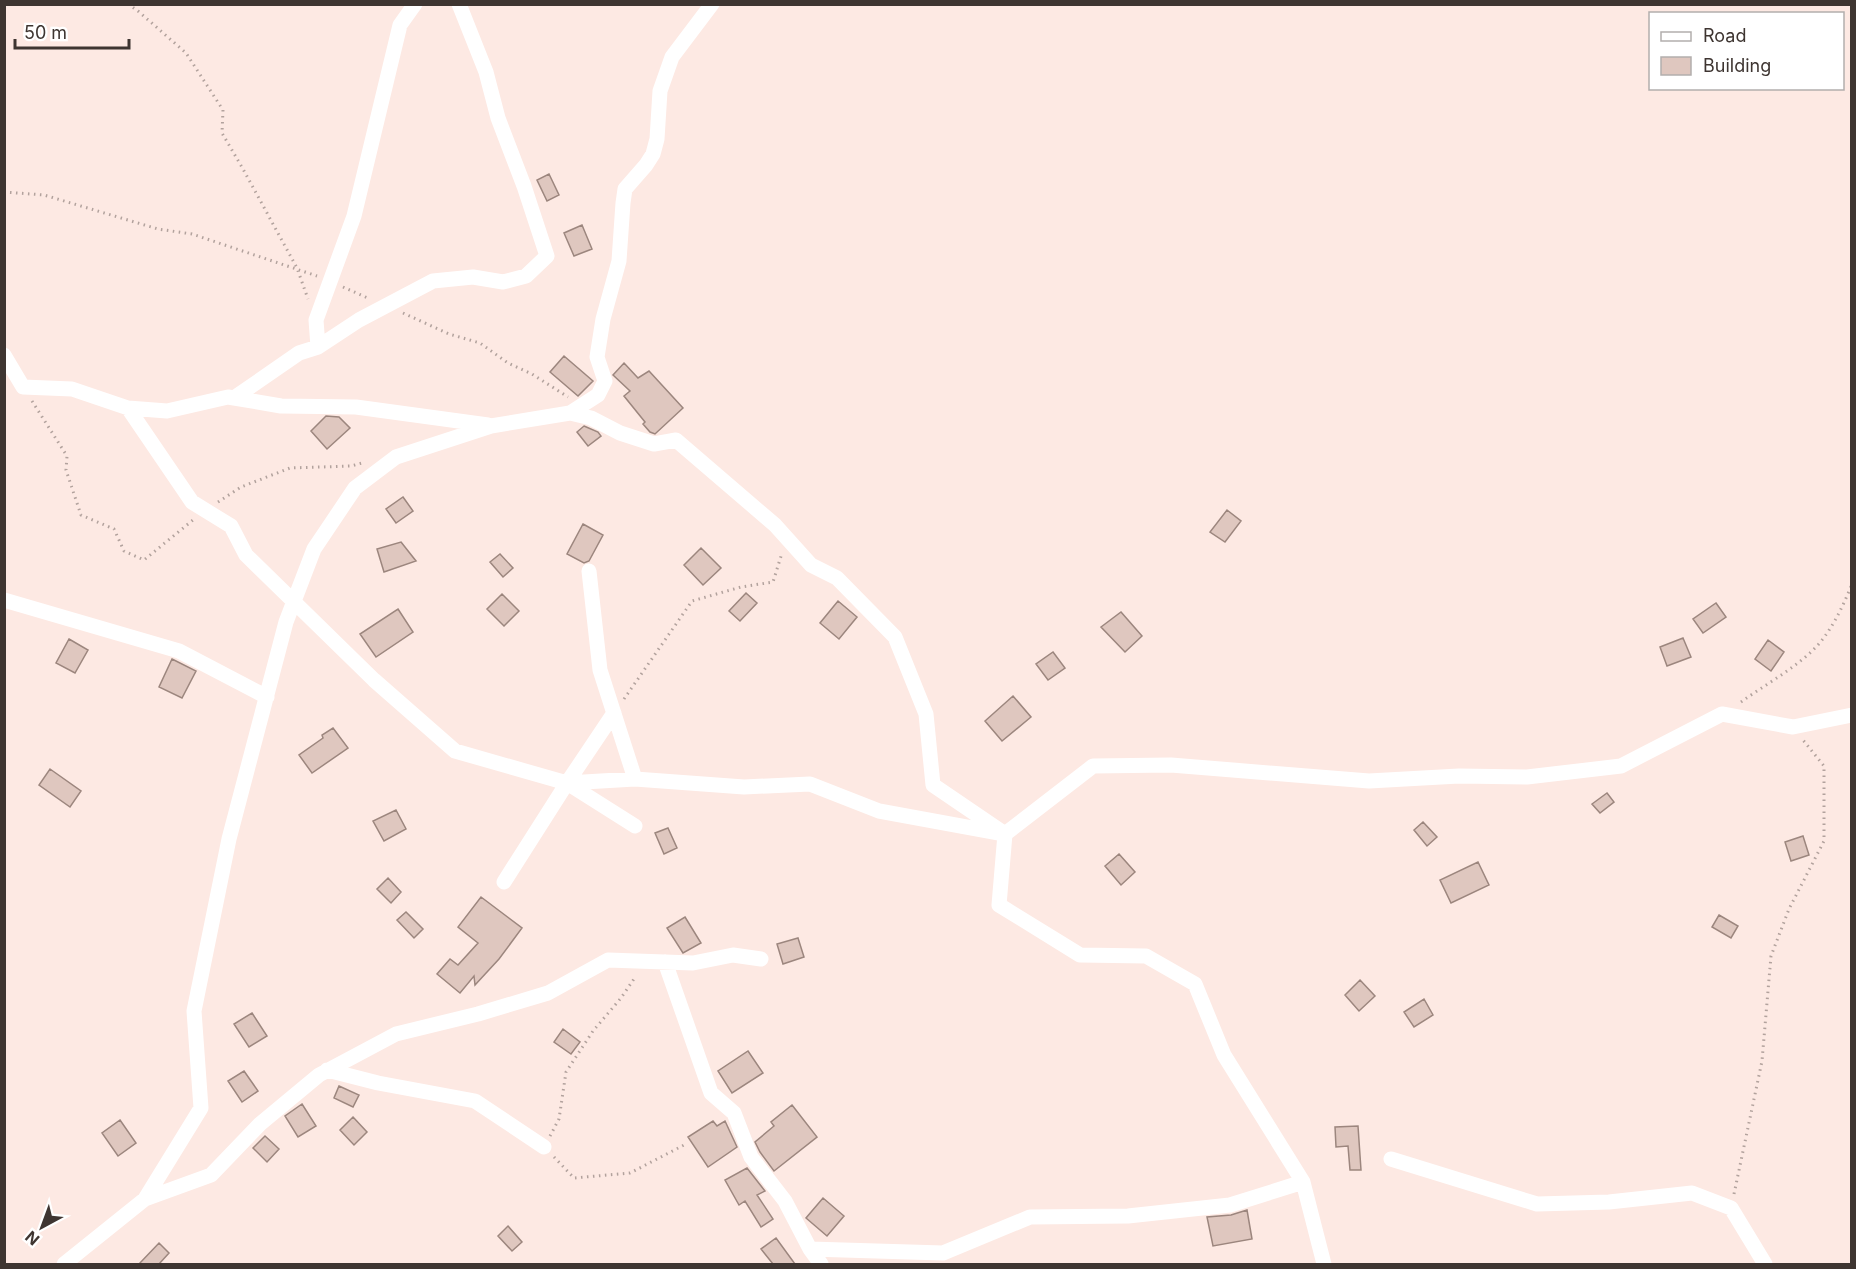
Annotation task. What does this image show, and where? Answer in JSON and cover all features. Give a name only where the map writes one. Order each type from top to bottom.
[{"type":"street","points":[[318,347],[316,320],[354,216],[400,25],[415,4]]},
{"type":"street","points":[[234,398],[299,353],[318,347],[359,320],[433,281],[473,278],[502,282],[526,276],[547,256],[498,118],[486,72],[459,4]]},
{"type":"street","points":[[64,1264],[144,1199],[201,1108],[194,1011],[229,839],[286,622],[314,549],[355,488],[396,457],[490,426],[576,409],[598,395],[605,381],[597,357],[603,319],[618,261],[626,189],[653,154],[657,139],[660,92],[672,57],[712,4]]},
{"type":"street","points":[[4,355],[23,387],[72,389],[128,408],[167,411],[228,397],[281,406],[356,407],[490,426]]},
{"type":"street","points":[[128,408],[192,502],[231,526],[246,555],[374,680],[455,751],[567,783],[635,826]]},
{"type":"street","points":[[576,409],[620,433],[654,444],[676,440],[775,525],[812,565],[837,578],[895,637],[926,714],[933,785],[1005,834]]},
{"type":"street","points":[[589,571],[600,670],[635,779]]},
{"type":"street","points":[[4,600],[179,651],[267,697]]},
{"type":"street","points":[[504,882],[614,713]]},
{"type":"street","points":[[1324,1264],[1303,1182],[1224,1055],[1194,984],[1146,956],[1080,955],[999,905],[1005,834],[1093,766],[1171,765],[1369,781],[1459,776],[1527,777],[1621,766],[1722,714],[1792,727],[1851,716]]},
{"type":"street","points":[[567,783],[635,779],[744,787],[810,784],[879,811],[1005,834]]},
{"type":"street","points":[[144,1199],[211,1175],[260,1124],[319,1074],[396,1034],[478,1014],[549,993],[608,960],[693,963],[733,955],[761,959]]},
{"type":"street","points":[[665,962],[711,1093],[734,1113],[751,1156],[785,1202],[810,1249],[821,1264]]},
{"type":"street","points":[[327,1070],[378,1083],[475,1101],[544,1147]]},
{"type":"street","points":[[1391,1160],[1537,1204],[1609,1202],[1692,1193],[1731,1208],[1766,1264]]},
{"type":"street","points":[[810,1249],[943,1252],[1030,1217],[1128,1216],[1230,1205],[1303,1182]]},
{"type":"path","points":[[128,4],[186,53],[223,110],[222,134],[297,268],[316,320]]},
{"type":"path","points":[[4,192],[44,195],[158,229],[192,234],[297,268],[449,334],[480,344],[508,363],[532,374],[576,409]]},
{"type":"path","points":[[23,387],[67,456],[66,470],[81,514],[114,529],[124,551],[144,560],[205,510],[241,487],[290,468],[362,464]]},
{"type":"path","points":[[614,713],[692,601],[741,587],[773,582],[787,539]]},
{"type":"path","points":[[1722,714],[1790,668],[1817,646],[1839,615],[1851,584]]},
{"type":"path","points":[[1731,1208],[1762,1061],[1771,956],[1789,909],[1824,841],[1824,766],[1792,727]]},
{"type":"path","points":[[646,961],[621,998],[593,1031],[566,1072],[559,1119],[544,1147],[574,1178],[630,1173],[686,1144]]},
{"type":"building","points":[[549,174],[559,195],[547,201],[537,180]]},
{"type":"building","points":[[582,225],[592,249],[574,256],[564,233]]},
{"type":"building","points":[[564,356],[593,381],[578,396],[550,372]]},
{"type":"building","points":[[624,363],[638,378],[649,371],[683,408],[655,434],[643,424],[645,422],[624,396],[630,391],[613,375]]},
{"type":"building","points":[[326,416],[339,417],[350,428],[327,449],[311,431]]},
{"type":"building","points":[[584,426],[598,432],[601,436],[588,446],[577,432]]},
{"type":"building","points":[[403,497],[413,511],[396,523],[386,509]]},
{"type":"building","points":[[1227,510],[1241,521],[1225,542],[1210,532]]},
{"type":"building","points":[[583,524],[603,535],[589,561],[584,563],[567,554]]},
{"type":"building","points":[[401,542],[416,561],[384,572],[377,549]]},
{"type":"building","points":[[701,548],[721,568],[703,585],[684,565]]},
{"type":"building","points":[[500,554],[513,568],[503,577],[490,562]]},
{"type":"building","points":[[746,593],[757,603],[740,621],[729,611]]},
{"type":"building","points":[[502,594],[519,611],[504,626],[487,609]]},
{"type":"building","points":[[838,601],[857,617],[839,639],[820,623]]},
{"type":"building","points":[[1716,603],[1726,617],[1703,633],[1693,619]]},
{"type":"building","points":[[398,609],[413,632],[376,657],[360,634]]},
{"type":"building","points":[[1121,612],[1142,636],[1125,652],[1101,627]]},
{"type":"building","points":[[1683,638],[1691,657],[1667,666],[1660,647]]},
{"type":"building","points":[[69,639],[88,650],[75,673],[56,663]]},
{"type":"building","points":[[1768,640],[1784,652],[1771,671],[1755,659]]},
{"type":"building","points":[[1053,652],[1065,668],[1048,680],[1036,664]]},
{"type":"building","points":[[172,659],[196,671],[182,698],[159,687]]},
{"type":"building","points":[[1013,696],[1031,717],[1002,741],[985,721]]},
{"type":"building","points":[[333,728],[348,748],[312,773],[299,755]]},
{"type":"building","points":[[50,769],[81,791],[70,807],[39,785]]},
{"type":"building","points":[[1607,793],[1614,802],[1600,813],[1592,804]]},
{"type":"building","points":[[396,810],[406,829],[384,841],[373,821]]},
{"type":"building","points":[[1423,822],[1437,837],[1427,846],[1414,830]]},
{"type":"building","points":[[668,828],[677,848],[664,854],[655,833]]},
{"type":"building","points":[[1803,836],[1809,855],[1791,861],[1785,842]]},
{"type":"building","points":[[1119,854],[1135,872],[1121,885],[1105,866]]},
{"type":"building","points":[[1478,862],[1489,885],[1451,903],[1440,880]]},
{"type":"building","points":[[388,878],[401,892],[391,903],[377,889]]},
{"type":"building","points":[[481,897],[522,928],[499,959],[475,985],[474,976],[460,993],[437,974],[450,959],[458,965],[478,943],[458,927]]},
{"type":"building","points":[[406,912],[423,929],[414,938],[397,920]]},
{"type":"building","points":[[1719,915],[1738,926],[1731,938],[1712,927]]},
{"type":"building","points":[[685,917],[701,943],[683,953],[667,928]]},
{"type":"building","points":[[798,938],[804,957],[783,964],[777,944]]},
{"type":"building","points":[[1360,980],[1375,996],[1359,1011],[1345,995]]},
{"type":"building","points":[[1424,999],[1433,1015],[1414,1027],[1404,1012]]},
{"type":"building","points":[[252,1013],[267,1036],[249,1047],[234,1024]]},
{"type":"building","points":[[563,1029],[580,1042],[571,1054],[554,1042]]},
{"type":"building","points":[[748,1051],[763,1073],[732,1093],[718,1071]]},
{"type":"building","points":[[244,1071],[258,1091],[242,1102],[228,1081]]},
{"type":"building","points":[[339,1086],[359,1095],[353,1107],[334,1098]]},
{"type":"building","points":[[302,1104],[316,1126],[298,1137],[285,1116]]},
{"type":"building","points":[[792,1105],[817,1137],[774,1171],[755,1142],[774,1126],[771,1122]]},
{"type":"building","points":[[353,1117],[367,1132],[354,1145],[340,1130]]},
{"type":"building","points":[[120,1120],[136,1143],[118,1156],[102,1133]]},
{"type":"building","points":[[713,1121],[717,1126],[725,1121],[737,1147],[708,1167],[688,1137]]},
{"type":"building","points":[[1358,1126],[1361,1170],[1350,1170],[1348,1146],[1336,1147],[1335,1127]]},
{"type":"building","points":[[265,1136],[279,1149],[267,1162],[253,1148]]},
{"type":"building","points":[[747,1168],[765,1191],[757,1195],[773,1219],[761,1227],[745,1201],[739,1205],[725,1180]]},
{"type":"building","points":[[823,1198],[844,1216],[827,1236],[806,1218]]},
{"type":"building","points":[[1247,1210],[1252,1239],[1213,1246],[1207,1217],[1231,1215]]},
{"type":"building","points":[[508,1226],[522,1242],[512,1251],[498,1236]]},
{"type":"building","points":[[776,1238],[795,1264],[773,1264],[761,1249]]},
{"type":"building","points":[[159,1243],[169,1253],[159,1264],[139,1264]]}]
